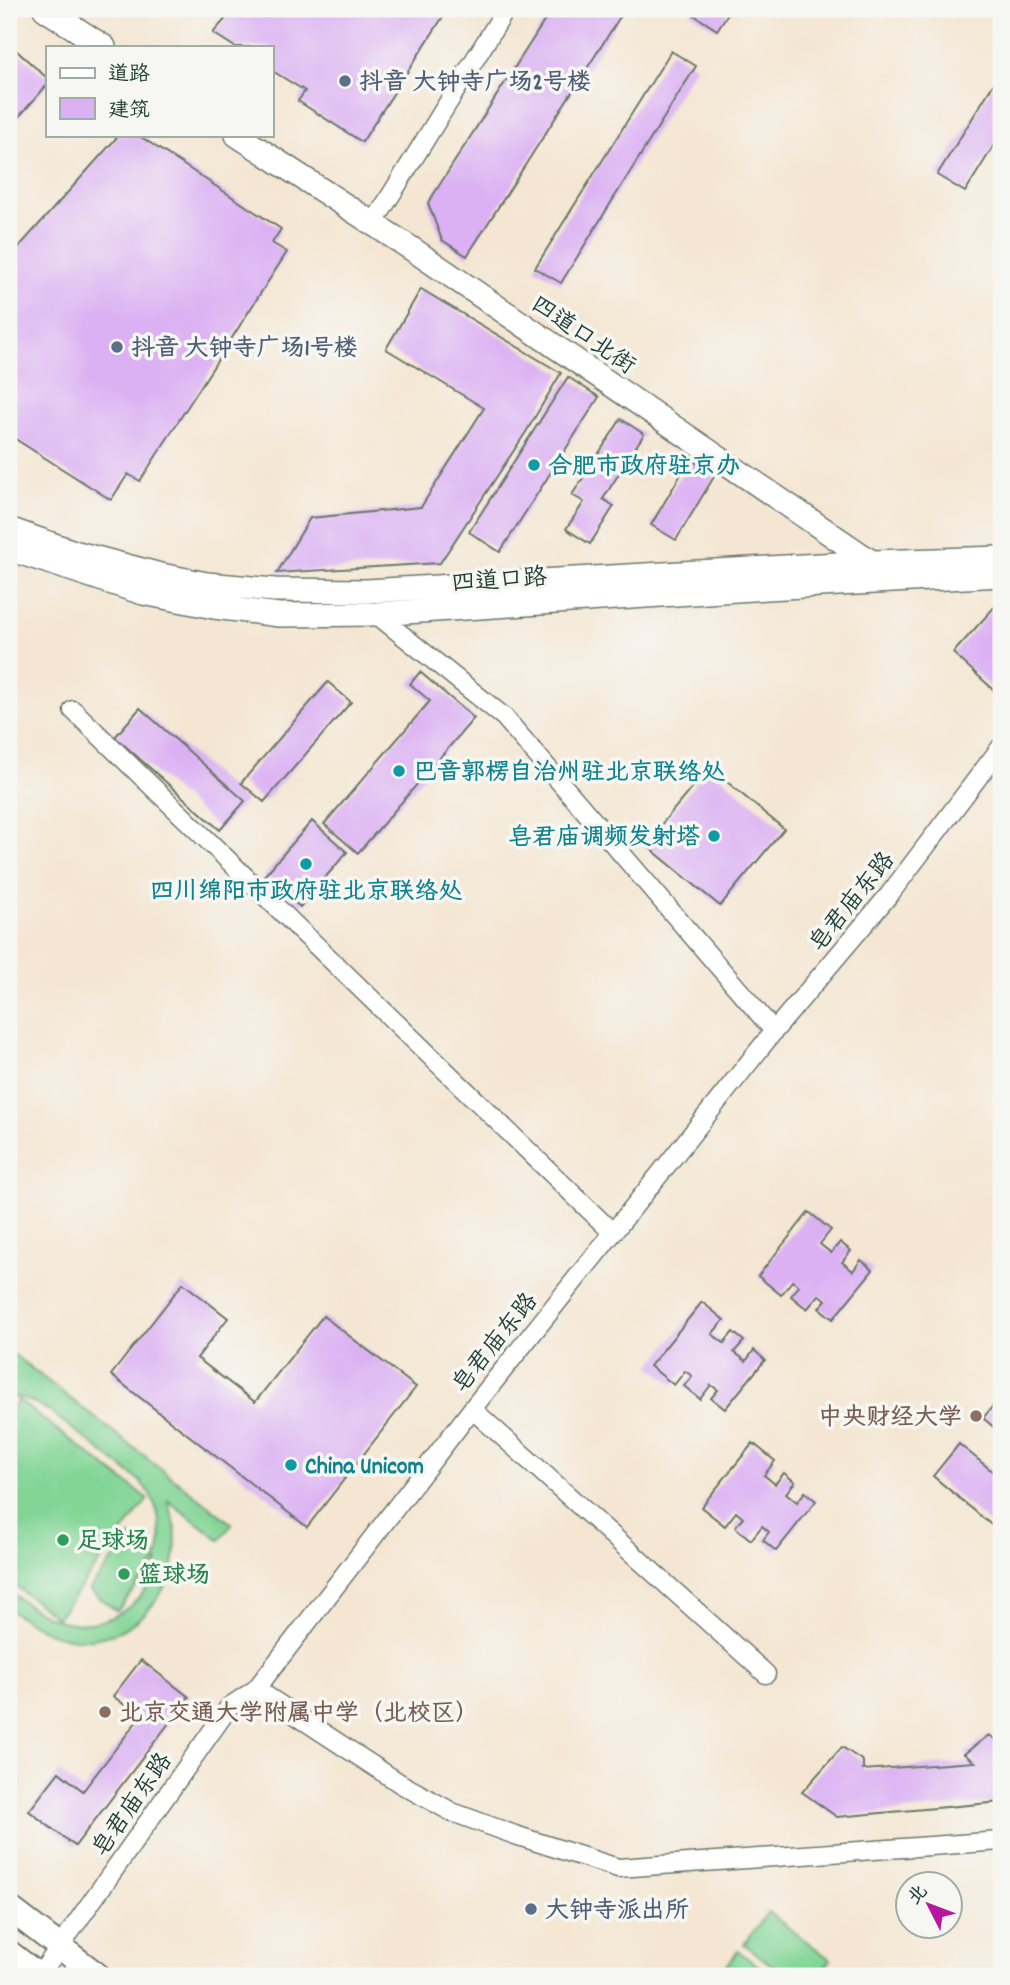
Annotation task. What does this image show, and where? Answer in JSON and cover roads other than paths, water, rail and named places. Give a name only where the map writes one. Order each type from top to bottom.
[{"type":"main road","points":[[9,1908],[98,1976]]},
{"type":"main road","points":[[9,1953],[39,1976]]},
{"type":"street","points":[[45,9],[101,46]]},
{"type":"street","points":[[373,224],[506,9]]},
{"type":"street","name":"四道口北街","points":[[239,136],[373,224],[899,581]]},
{"type":"street","name":"四道口路","points":[[9,529],[74,552],[161,575],[207,584],[275,590],[367,591],[872,562],[1001,558]]},
{"type":"street","name":"四道口路","points":[[9,549],[100,580],[177,601],[279,615],[376,614],[1001,575]]},
{"type":"street","points":[[376,614],[504,717],[774,1031]]},
{"type":"street","points":[[73,710],[613,1233]]},
{"type":"street","name":"皂君庙东路","points":[[39,1976],[229,1707],[256,1689],[472,1409],[774,1031],[889,895],[1001,747]]},
{"type":"street","points":[[472,1409],[766,1675]]},
{"type":"street","points":[[256,1689],[401,1784],[452,1812],[618,1868],[1001,1841]]},
{"type":"place","name":"抖音 大钟寺广场2号楼","points":[[345,81]]},
{"type":"place","name":"抖音 大钟寺广场1号楼","points":[[117,347]]},
{"type":"place","name":"合肥市政府驻京办","points":[[534,465]]},
{"type":"place","name":"巴音郭楞自治州驻北京联络处","points":[[399,771]]},
{"type":"place","name":"皂君庙调频发射塔","points":[[714,836]]},
{"type":"place","name":"四川绵阳市政府驻北京联络处","points":[[306,864]]},
{"type":"place","name":"中央财经大学","points":[[976,1416]]},
{"type":"place","name":"China Unicom","points":[[291,1465]]},
{"type":"place","name":"足球场","points":[[63,1540]]},
{"type":"place","name":"篮球场","points":[[124,1574]]},
{"type":"place","name":"北京交通大学附属中学（北校区）","points":[[105,1712]]},
{"type":"place","name":"大钟寺派出所","points":[[531,1909]]}]
